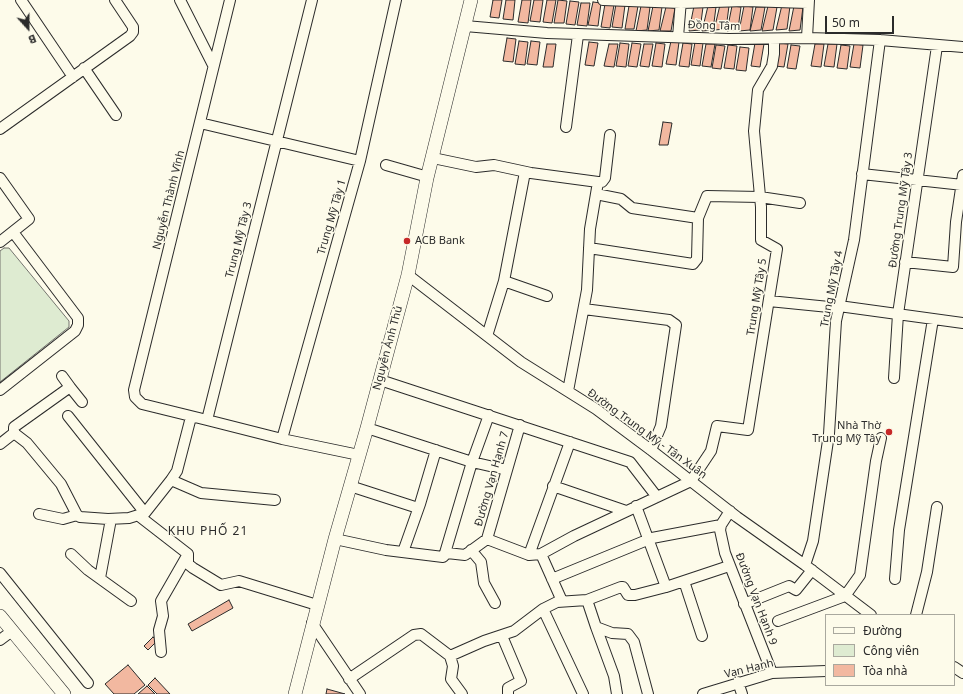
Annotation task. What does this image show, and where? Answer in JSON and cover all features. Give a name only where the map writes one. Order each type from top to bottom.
[{"type":"main road","name":"Nguyễn Ảnh Thủ","points":[[295,694],[312,623],[408,275],[428,177],[472,0]]},
{"type":"main road","points":[[0,616],[64,694]]},
{"type":"street","points":[[21,0],[73,77]]},
{"type":"street","points":[[0,129],[130,36],[133,32],[133,27],[115,0]]},
{"type":"street","points":[[180,0],[213,65]]},
{"type":"street","name":"Nguyễn Thành Vĩnh","points":[[191,417],[142,404],[135,397],[134,390],[230,0]]},
{"type":"street","name":"Trung Mỹ Tây 3","points":[[207,420],[312,0]]},
{"type":"street","name":"Trung Mỹ Tây 1","points":[[282,439],[360,161],[396,0]]},
{"type":"street","points":[[603,0],[808,1],[807,38]]},
{"type":"street","points":[[678,37],[681,1]]},
{"type":"street","name":"Đồng Tâm","points":[[465,26],[578,34],[880,40],[963,47]]},
{"type":"street","points":[[566,127],[578,34]]},
{"type":"street","name":"Trung Mỹ Tây 5","points":[[691,481],[711,452],[717,426],[748,430],[777,249],[761,240],[760,197],[754,131],[758,90],[772,66],[774,39]]},
{"type":"street","name":"Trung Mỹ Tây 4","points":[[744,604],[789,586],[796,590],[808,567],[829,434],[836,321],[854,240],[880,40]]},
{"type":"street","name":"Đường Trung Mỹ Tây 3","points":[[894,378],[898,314],[937,46]]},
{"type":"street","points":[[84,68],[116,115]]},
{"type":"street","points":[[200,123],[360,161]]},
{"type":"street","points":[[433,158],[479,167],[494,166],[525,172],[602,182],[605,178],[610,135]]},
{"type":"street","points":[[386,165],[428,177]]},
{"type":"street","points":[[487,336],[504,281],[525,172]]},
{"type":"street","points":[[862,174],[962,182],[956,222],[953,267],[905,262]]},
{"type":"street","points":[[0,178],[29,219],[0,242]]},
{"type":"street","points":[[568,392],[587,290],[590,229],[598,182]]},
{"type":"street","points":[[596,194],[621,199],[632,208],[698,218]]},
{"type":"street","points":[[589,248],[693,264],[698,259],[698,218],[707,196],[760,197],[800,202]]},
{"type":"street","points":[[0,390],[75,331],[78,325],[78,318],[13,232]]},
{"type":"street","name":"Đường Trung Mỹ - Tân Xuân","points":[[408,275],[521,362],[568,392],[651,450],[730,511],[808,567],[870,614]]},
{"type":"street","points":[[504,281],[547,296]]},
{"type":"street","points":[[769,301],[839,307],[963,323]]},
{"type":"street","points":[[584,309],[669,320],[676,325],[661,426],[651,450]]},
{"type":"street","points":[[895,579],[899,530],[933,319]]},
{"type":"street","points":[[62,376],[82,402]]},
{"type":"street","points":[[380,380],[630,462],[657,497]]},
{"type":"street","points":[[14,433],[14,427],[70,387]]},
{"type":"street","points":[[335,539],[403,552],[443,557],[472,462],[489,415]]},
{"type":"street","points":[[68,416],[142,514],[188,554],[188,564],[221,585],[239,581],[317,605]]},
{"type":"street","points":[[39,514],[63,519],[77,515],[85,518],[111,519],[142,514],[177,471],[191,417],[282,439],[359,455]]},
{"type":"street","name":"Đường Vạn Hạnh 7","points":[[487,539],[520,425]]},
{"type":"street","points":[[367,428],[472,462],[507,470]]},
{"type":"street","points":[[0,444],[14,433]]},
{"type":"street","points":[[14,433],[27,443],[61,484],[77,515]]},
{"type":"street","points":[[778,621],[846,596],[860,575],[876,461],[881,438]]},
{"type":"street","points":[[529,555],[570,442]]},
{"type":"street","points":[[403,552],[436,450]]},
{"type":"street","points":[[171,480],[201,493],[275,500]]},
{"type":"street","points":[[445,553],[465,555],[487,539],[529,555],[542,554],[636,506],[691,481]]},
{"type":"street","points":[[350,486],[418,508]]},
{"type":"street","points":[[553,486],[626,511]]},
{"type":"street","points":[[636,506],[666,587]]},
{"type":"street","points":[[916,614],[927,572],[937,507]]},
{"type":"street","points":[[552,579],[649,539],[721,525],[730,511]]},
{"type":"street","points":[[100,578],[111,519]]},
{"type":"street","name":"Đường Vạn Hạnh 9","points":[[721,525],[720,530],[729,566],[772,674]]},
{"type":"street","points":[[471,550],[480,562],[484,583],[496,603]]},
{"type":"street","points":[[71,554],[100,578],[132,601]]},
{"type":"street","points":[[161,652],[159,630],[163,616],[161,601],[188,554]]},
{"type":"street","points":[[542,554],[562,601]]},
{"type":"street","points":[[450,656],[484,641],[510,634],[524,625],[543,609],[562,601],[586,600],[621,587],[623,587],[630,596],[666,587],[729,566]]},
{"type":"street","points":[[0,573],[88,683]]},
{"type":"street","points":[[684,581],[702,636]]},
{"type":"street","points":[[586,600],[614,676],[617,694]]},
{"type":"street","points":[[543,609],[583,694]]},
{"type":"street","points":[[312,623],[360,694]]},
{"type":"street","points":[[596,627],[612,633],[628,634],[634,642],[648,694]]},
{"type":"street","points":[[0,640],[12,631]]},
{"type":"street","points":[[349,679],[410,637],[421,634],[450,656],[453,666],[451,678],[462,694]]},
{"type":"street","points":[[502,636],[521,681],[508,688],[508,694]]},
{"type":"street","name":"Vạn Hạnh","points":[[703,694],[738,682],[772,674],[825,671]]},
{"type":"street","points":[[738,682],[742,694]]},
{"type":"green space","points":[[4,248],[9,248],[69,321],[69,327],[0,382],[0,251]]},
{"type":"building","points":[[493,0],[502,0],[499,18],[490,17]]},
{"type":"building","points":[[506,0],[515,0],[513,20],[503,19]]},
{"type":"building","points":[[522,0],[531,0],[528,23],[518,22]]},
{"type":"building","points":[[534,0],[543,0],[540,22],[530,21]]},
{"type":"building","points":[[547,0],[556,0],[552,23],[543,22]]},
{"type":"building","points":[[558,0],[567,1],[564,23],[554,23]]},
{"type":"building","points":[[570,1],[579,2],[575,25],[566,24]]},
{"type":"building","points":[[593,2],[601,3],[598,26],[588,25]]},
{"type":"building","points":[[581,3],[590,3],[587,26],[577,25]]},
{"type":"building","points":[[605,4],[614,5],[610,28],[601,27]]},
{"type":"building","points":[[616,4],[625,5],[622,28],[612,27]]},
{"type":"building","points":[[720,5],[729,6],[726,29],[714,30]]},
{"type":"building","points":[[782,5],[790,6],[787,29],[776,30]]},
{"type":"building","points":[[629,6],[638,6],[634,29],[625,29]]},
{"type":"building","points":[[641,6],[650,7],[647,30],[636,31]]},
{"type":"building","points":[[653,6],[662,7],[659,30],[648,31]]},
{"type":"building","points":[[694,6],[703,7],[700,30],[689,31]]},
{"type":"building","points":[[708,6],[716,7],[713,30],[702,31]]},
{"type":"building","points":[[732,6],[741,7],[738,29],[727,31]]},
{"type":"building","points":[[744,6],[753,7],[750,30],[739,31]]},
{"type":"building","points":[[768,6],[777,7],[773,30],[762,31]]},
{"type":"building","points":[[794,6],[803,7],[800,30],[789,31]]},
{"type":"building","points":[[666,7],[675,8],[671,31],[660,31]]},
{"type":"building","points":[[756,7],[765,7],[761,30],[750,31]]},
{"type":"building","points":[[507,38],[516,39],[513,62],[503,61]]},
{"type":"building","points":[[519,41],[528,42],[525,65],[515,64]]},
{"type":"building","points":[[531,41],[540,42],[537,65],[527,64]]},
{"type":"building","points":[[671,41],[679,42],[676,65],[666,64]]},
{"type":"building","points":[[589,42],[598,43],[594,66],[585,65]]},
{"type":"building","points":[[695,42],[703,43],[700,66],[691,65]]},
{"type":"building","points":[[620,43],[629,44],[626,67],[616,66]]},
{"type":"building","points":[[632,43],[641,44],[637,67],[628,66]]},
{"type":"building","points":[[656,43],[665,44],[662,67],[652,66]]},
{"type":"building","points":[[683,43],[692,44],[689,67],[679,66]]},
{"type":"building","points":[[755,43],[764,44],[760,67],[751,66]]},
{"type":"building","points":[[779,43],[788,44],[784,67],[775,66]]},
{"type":"building","points":[[547,44],[556,44],[553,67],[543,67]]},
{"type":"building","points":[[609,44],[618,44],[614,67],[604,66]]},
{"type":"building","points":[[644,44],[653,44],[649,67],[640,66]]},
{"type":"building","points":[[706,44],[715,44],[711,67],[702,66]]},
{"type":"building","points":[[815,44],[824,44],[821,67],[811,66]]},
{"type":"building","points":[[828,44],[837,44],[834,67],[824,66]]},
{"type":"building","points":[[854,44],[863,45],[860,68],[850,67]]},
{"type":"building","points":[[716,45],[725,46],[721,69],[712,68]]},
{"type":"building","points":[[728,45],[737,46],[734,69],[724,68]]},
{"type":"building","points":[[791,45],[800,46],[796,69],[787,68]]},
{"type":"building","points":[[841,45],[850,46],[847,69],[837,68]]},
{"type":"building","points":[[740,47],[749,48],[746,71],[736,70]]},
{"type":"building","points":[[663,122],[672,123],[668,145],[659,145]]},
{"type":"building","points":[[229,600],[233,608],[192,631],[188,624]]},
{"type":"building","points":[[153,637],[157,641],[148,650],[144,646]]},
{"type":"building","points":[[128,665],[145,685],[134,694],[114,694],[105,684]]},
{"type":"building","points":[[155,678],[170,694],[157,694],[148,685]]},
{"type":"building","points":[[147,686],[155,694],[138,694]]},
{"type":"building","points":[[327,689],[345,694],[326,694]]},
{"type":"place","name":"ACB Bank","points":[[407,241]]},
{"type":"place","name":"Nhà Thờ Trung Mỹ Tây","points":[[889,432]]},
{"type":"district","name":"KHU PHỐ 21","points":[[208,532]]}]
